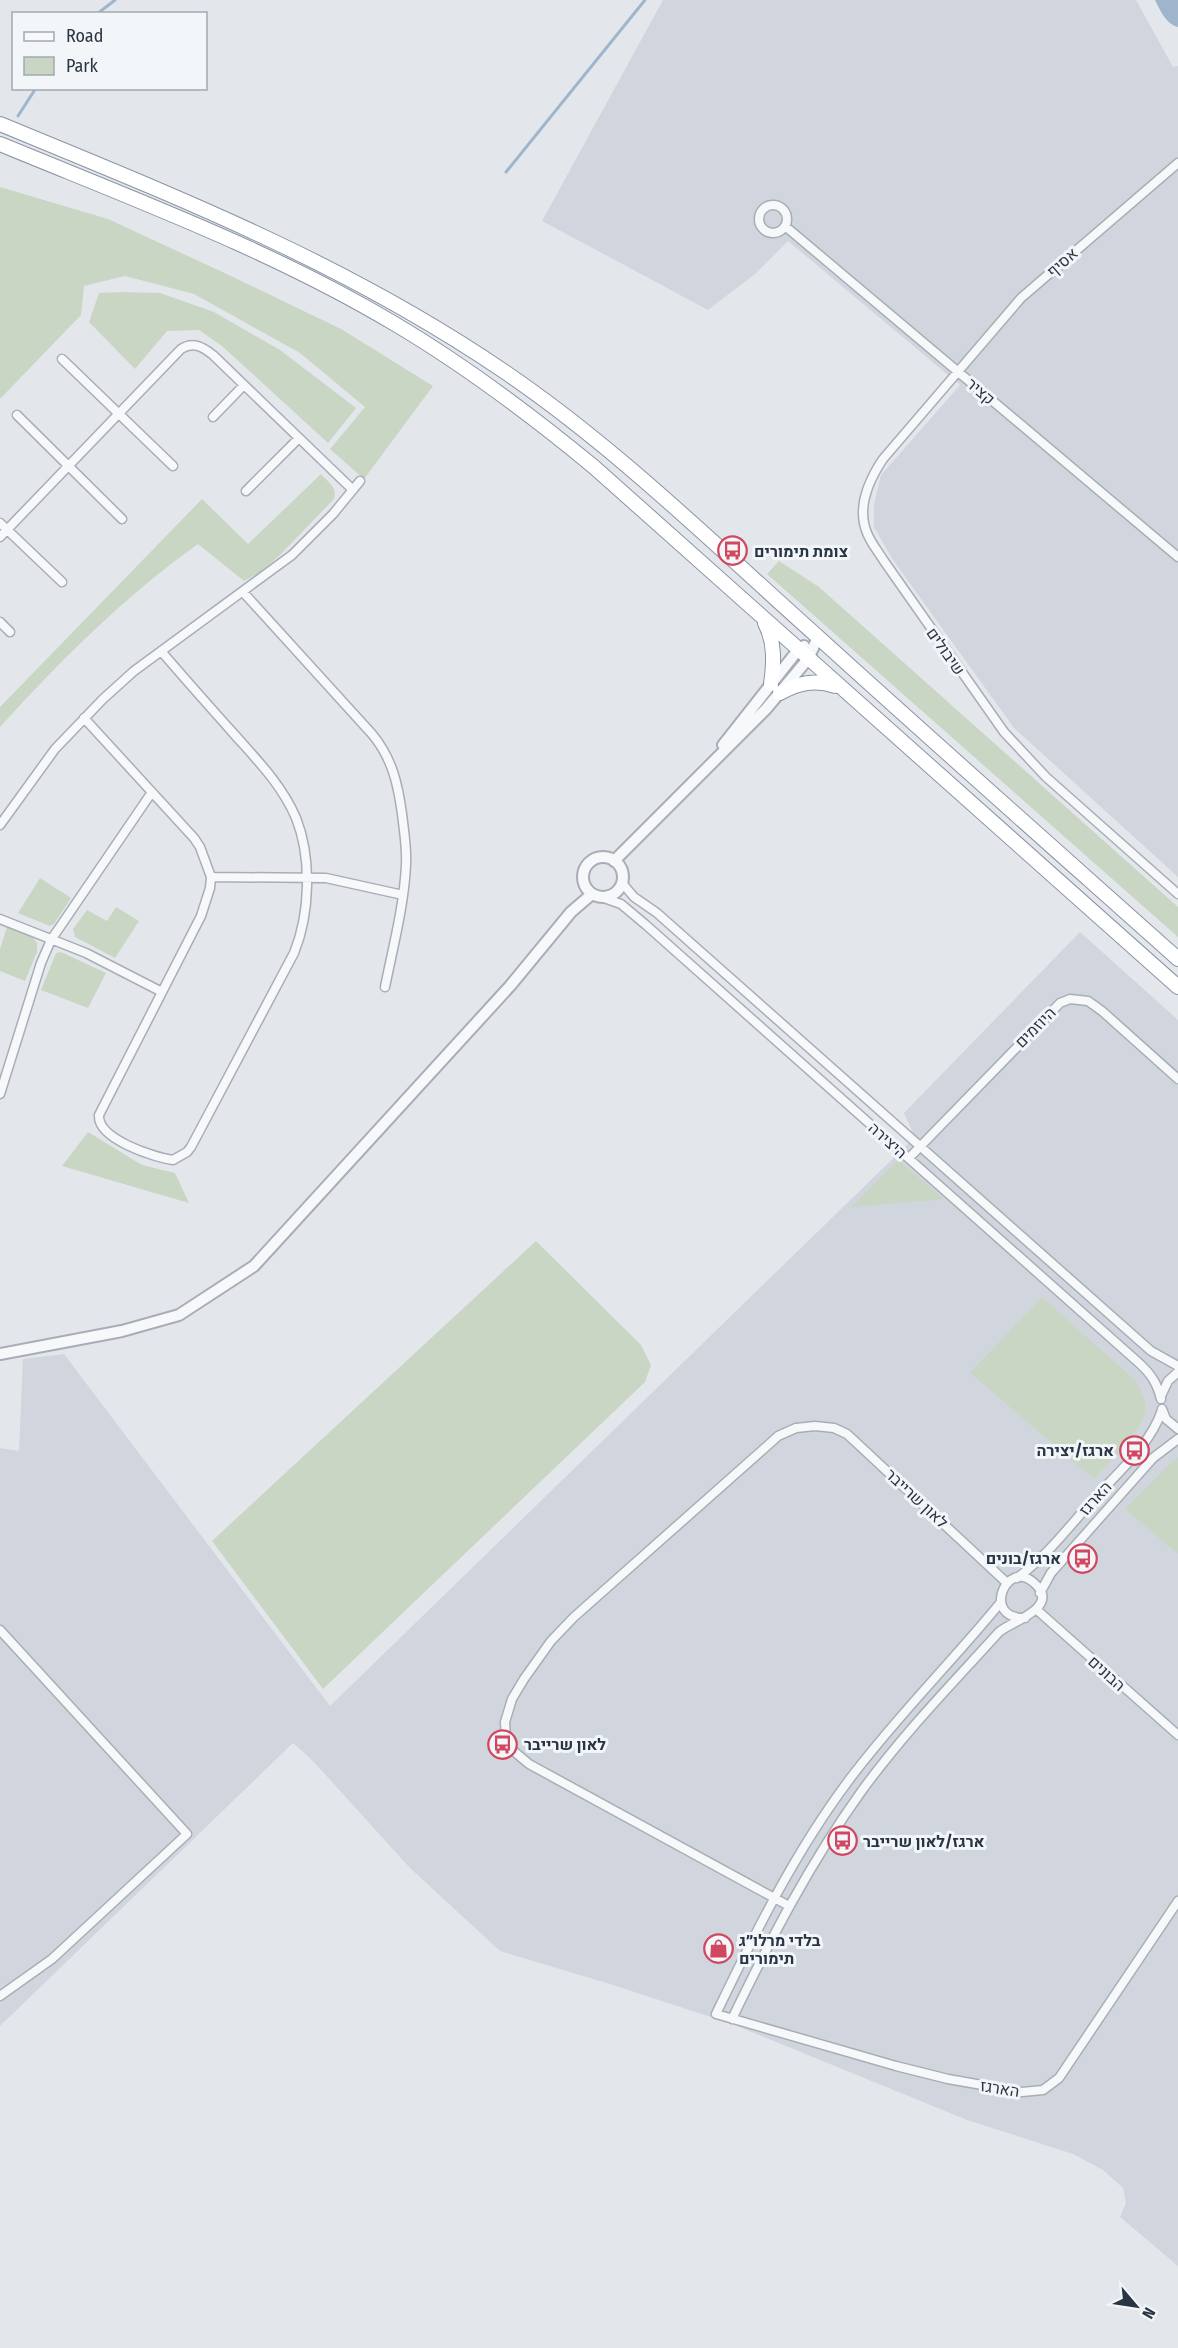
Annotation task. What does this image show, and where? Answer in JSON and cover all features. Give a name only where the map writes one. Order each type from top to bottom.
[{"type":"highway","points":[[0,124],[200,206],[290,247],[431,324],[507,373],[579,427],[709,537],[1178,959]]},
{"type":"highway","points":[[0,144],[192,224],[281,264],[404,329],[466,369],[560,439],[1178,987]]},
{"type":"highway","points":[[762,618],[770,633],[775,689],[814,682],[828,683],[843,690]]},
{"type":"street","name":"אסיף","points":[[957,371],[1021,298],[1178,163]]},
{"type":"street","name":"קציר","points":[[785,226],[1178,557]]},
{"type":"street","points":[[0,537],[3,526],[68,466],[187,345],[200,346],[205,349],[353,490]]},
{"type":"street","points":[[62,359],[173,466]]},
{"type":"street","name":"שיבולים","points":[[957,371],[873,474],[866,492],[863,511],[866,533],[1004,732],[1046,777],[1178,894]]},
{"type":"street","points":[[213,417],[243,385]]},
{"type":"street","points":[[17,415],[122,519]]},
{"type":"street","points":[[246,490],[299,438]]},
{"type":"street","points":[[0,825],[55,749],[120,683],[292,555],[360,481]]},
{"type":"street","points":[[3,526],[62,582]]},
{"type":"street","points":[[243,592],[372,734],[388,757],[398,787],[406,862],[403,895],[385,987]]},
{"type":"street","points":[[0,622],[10,632]]},
{"type":"street","points":[[614,861],[708,765],[818,637]]},
{"type":"street","points":[[84,718],[194,838],[207,863],[211,878],[209,894],[201,916],[102,1108],[98,1122],[102,1128],[132,1146],[161,1158],[173,1160],[191,1147],[294,953],[304,923],[306,878],[299,828],[278,786],[161,651]]},
{"type":"street","points":[[0,1094],[38,972],[51,940],[152,792]]},
{"type":"street","points":[[0,1354],[122,1331],[179,1315],[254,1266],[510,986],[571,912],[592,892],[614,894],[622,884],[622,871],[614,861],[602,857],[591,862],[584,873],[592,892]]},
{"type":"street","points":[[211,878],[327,878],[403,895]]},
{"type":"street","name":"היצירה","points":[[622,884],[634,897],[657,913],[1151,1351],[1178,1366]]},
{"type":"street","name":"היצירה","points":[[592,892],[621,904],[909,1158],[1139,1363],[1152,1376],[1158,1386],[1161,1399]]},
{"type":"street","points":[[0,919],[86,953],[162,992]]},
{"type":"street","name":"היוזמים","points":[[909,1158],[1037,1024],[1060,1003],[1070,999],[1089,1001],[1178,1079]]},
{"type":"street","points":[[1178,1372],[1168,1381],[1161,1399],[1166,1419],[1178,1429]]},
{"type":"street","name":"הארגז","points":[[1017,1578],[1039,1560],[1140,1447],[1158,1423],[1162,1410]]},
{"type":"street","name":"לאון שרייבר","points":[[789,1906],[518,1757],[510,1748],[506,1738],[505,1722],[512,1699],[536,1659],[574,1617],[741,1467],[778,1436],[796,1428],[816,1426],[834,1428],[847,1434],[1007,1583]]},
{"type":"street","name":"הארגז","points":[[1040,1593],[1051,1573],[1153,1458],[1178,1439]]},
{"type":"street","points":[[732,2019],[789,1906],[842,1820],[883,1764],[999,1632],[1008,1624],[1025,1618],[1037,1610],[1041,1599],[1038,1587],[1029,1579],[1017,1578],[1007,1583],[1000,1595],[1001,1602],[1007,1613],[1025,1618]]},
{"type":"street","name":"הארגז","points":[[1001,1602],[849,1780],[802,1849],[774,1898],[716,2014],[948,2079],[1022,2092],[1043,2090],[1059,2078],[1178,1901]]},
{"type":"street","name":"הבונים","points":[[1037,1610],[1178,1735]]},
{"type":"street","points":[[0,1630],[187,1834],[52,1959],[0,1996]]},
{"type":"shaded area","points":[[663,0],[1136,0],[1173,67],[1178,66],[1178,877],[1014,728],[893,560],[874,527],[874,504],[881,475],[960,385],[788,241],[755,274],[708,310],[542,221]]},
{"type":"shaded area","points":[[1080,932],[1178,1020],[1178,2266],[1120,2217],[1126,2203],[1123,2188],[1103,2170],[1073,2154],[967,2120],[732,2024],[500,1951],[410,1868],[312,1760],[293,1743],[0,2026],[0,1448],[19,1451],[23,1359],[64,1354],[330,1706],[915,1137],[904,1113]]},
{"type":"green space","points":[[0,187],[108,219],[341,329],[433,386],[364,479],[330,449],[365,407],[300,353],[194,294],[125,276],[84,286],[81,315],[0,399]]},
{"type":"green space","points":[[99,293],[160,293],[214,312],[280,350],[356,408],[328,443],[222,346],[199,330],[167,331],[135,369],[89,322]]},
{"type":"green space","points":[[321,474],[333,488],[334,499],[262,571],[244,581],[198,544],[145,585],[94,630],[0,727],[0,707],[202,499],[248,544]]},
{"type":"green space","points":[[779,561],[819,587],[1178,907],[1178,937],[767,574]]},
{"type":"green space","points":[[40,878],[71,898],[54,924],[50,926],[18,913]]},
{"type":"green space","points":[[116,907],[139,921],[115,958],[75,937],[73,929],[87,910],[107,921]]},
{"type":"green space","points":[[7,927],[31,936],[37,943],[37,952],[25,981],[0,971],[0,949]]},
{"type":"green space","points":[[61,952],[106,973],[88,1008],[41,990],[56,953]]},
{"type":"green space","points":[[88,1132],[142,1165],[175,1173],[189,1203],[62,1166]]},
{"type":"green space","points":[[898,1160],[944,1199],[851,1207]]},
{"type":"green space","points":[[536,1241],[641,1345],[651,1365],[645,1382],[323,1689],[212,1541]]},
{"type":"green space","points":[[1042,1297],[1136,1381],[1142,1392],[1145,1408],[1143,1419],[1124,1447],[1094,1479],[970,1373]]},
{"type":"green space","points":[[1178,1457],[1178,1554],[1125,1509]]},
{"type":"water","points":[[1155,0],[1178,0],[1178,27],[1167,20]]},
{"type":"waterway","points":[[100,12],[115,0]]},
{"type":"waterway","points":[[506,172],[645,0]]},
{"type":"waterway","points":[[18,116],[35,90]]},
{"type":"place","name":"צומת תימורים","points":[[733,551]]},
{"type":"place","name":"ארגז/יצירה","points":[[1135,1450]]},
{"type":"place","name":"ארגז/בונים","points":[[1082,1558]]},
{"type":"place","name":"לאון שרייבר","points":[[503,1744]]},
{"type":"place","name":"ארגז/לאון שרייבר","points":[[842,1841]]},
{"type":"place","name":"בלדי מרלו״ג תימורים","points":[[718,1949]]}]
